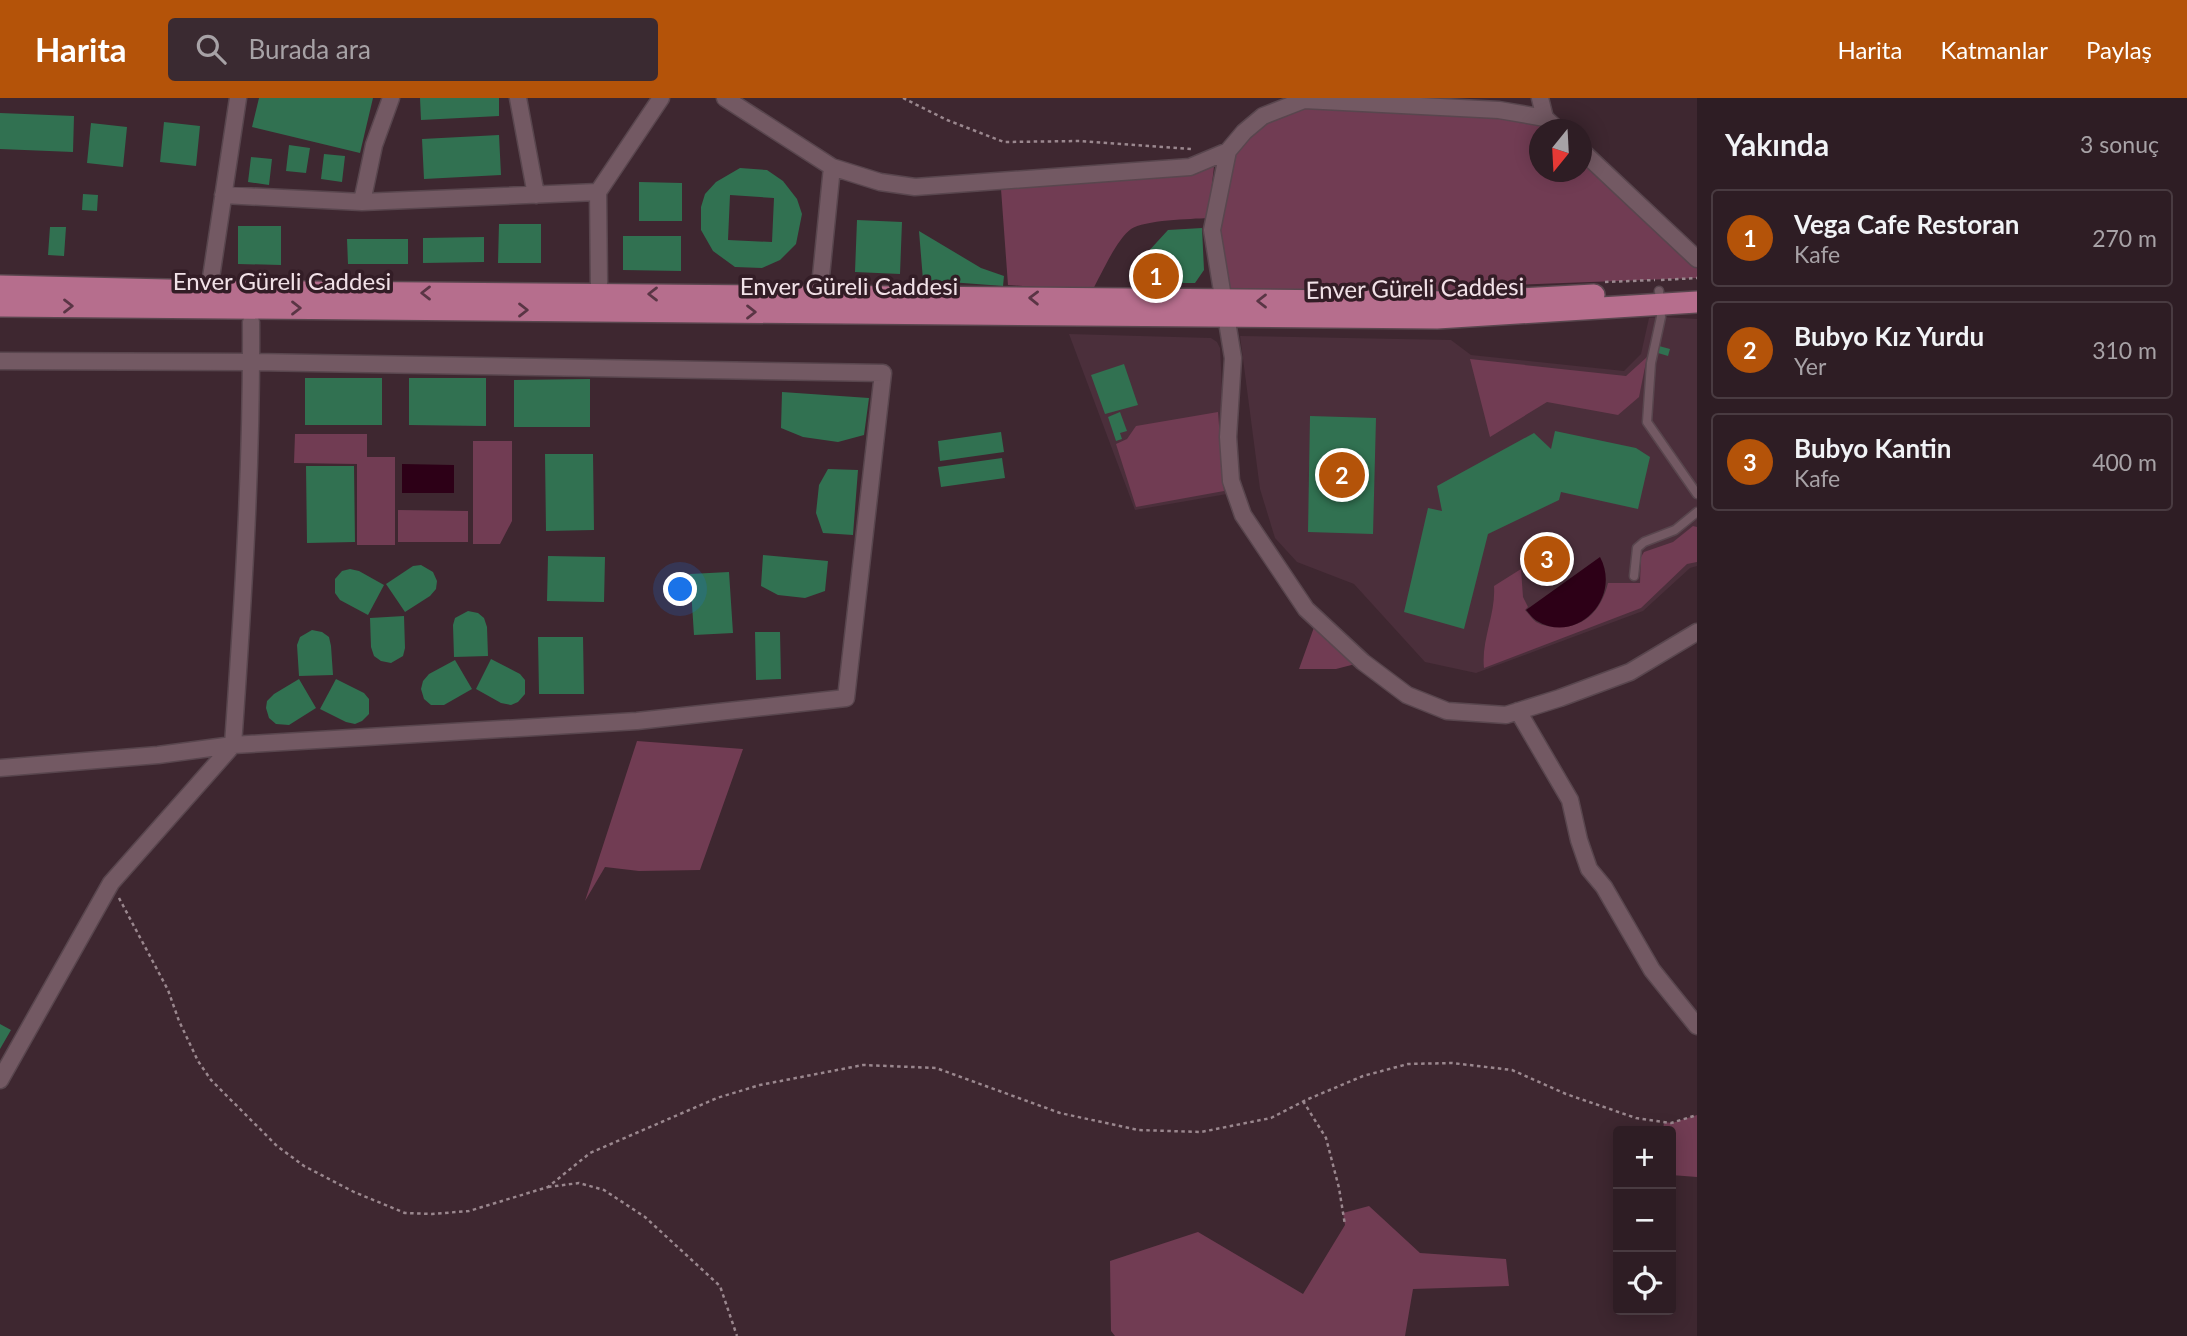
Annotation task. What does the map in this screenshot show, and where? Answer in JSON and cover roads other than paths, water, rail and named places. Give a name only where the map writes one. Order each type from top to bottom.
[{"type":"main road","name":"Enver Güreli Caddesi","points":[[0,286],[209,291],[819,296],[1226,315]]},
{"type":"main road","name":"Enver Güreli Caddesi","points":[[1659,298],[1697,288]]},
{"type":"main road","name":"Enver Güreli Caddesi","points":[[0,306],[1226,315],[1460,302],[1659,298],[1697,302]]},
{"type":"street","points":[[209,291],[238,98]]},
{"type":"street","points":[[362,202],[374,145],[391,98]]},
{"type":"street","points":[[518,98],[536,195]]},
{"type":"street","points":[[599,285],[598,192],[661,98]]},
{"type":"street","points":[[724,98],[832,167],[880,182],[915,187],[1190,167],[1228,151],[1244,132],[1263,116],[1304,100],[1327,99],[1499,110],[1545,118],[1540,98]]},
{"type":"street","points":[[1228,151],[1212,230],[1233,358],[1228,437],[1231,481],[1243,515],[1306,609],[1363,662],[1408,695],[1447,711],[1506,715],[1630,672],[1697,632]]},
{"type":"street","points":[[1592,161],[1697,259]]},
{"type":"street","points":[[819,296],[832,167]]},
{"type":"street","points":[[223,195],[362,202],[598,192]]},
{"type":"street","points":[[0,1080],[111,883],[233,745],[244,587],[251,323]]},
{"type":"street","points":[[0,362],[251,362],[883,373],[846,698],[637,721],[233,745],[158,755],[0,768]]},
{"type":"street","points":[[1518,711],[1570,800],[1589,869],[1604,887],[1652,970],[1697,1026]]},
{"type":"lane","points":[[1659,298],[1661,317],[1651,362],[1647,422],[1697,494]]},
{"type":"lane","points":[[1219,382],[1228,382],[1226,315]]},
{"type":"lane","points":[[1634,576],[1637,548],[1644,542],[1675,530],[1697,512]]},
{"type":"place","name":"Vega Cafe Restoran","points":[[1156,276]]},
{"type":"place","name":"Bubyo Kız Yurdu","points":[[1342,475]]},
{"type":"place","name":"Bubyo Kantin","points":[[1547,559]]}]
